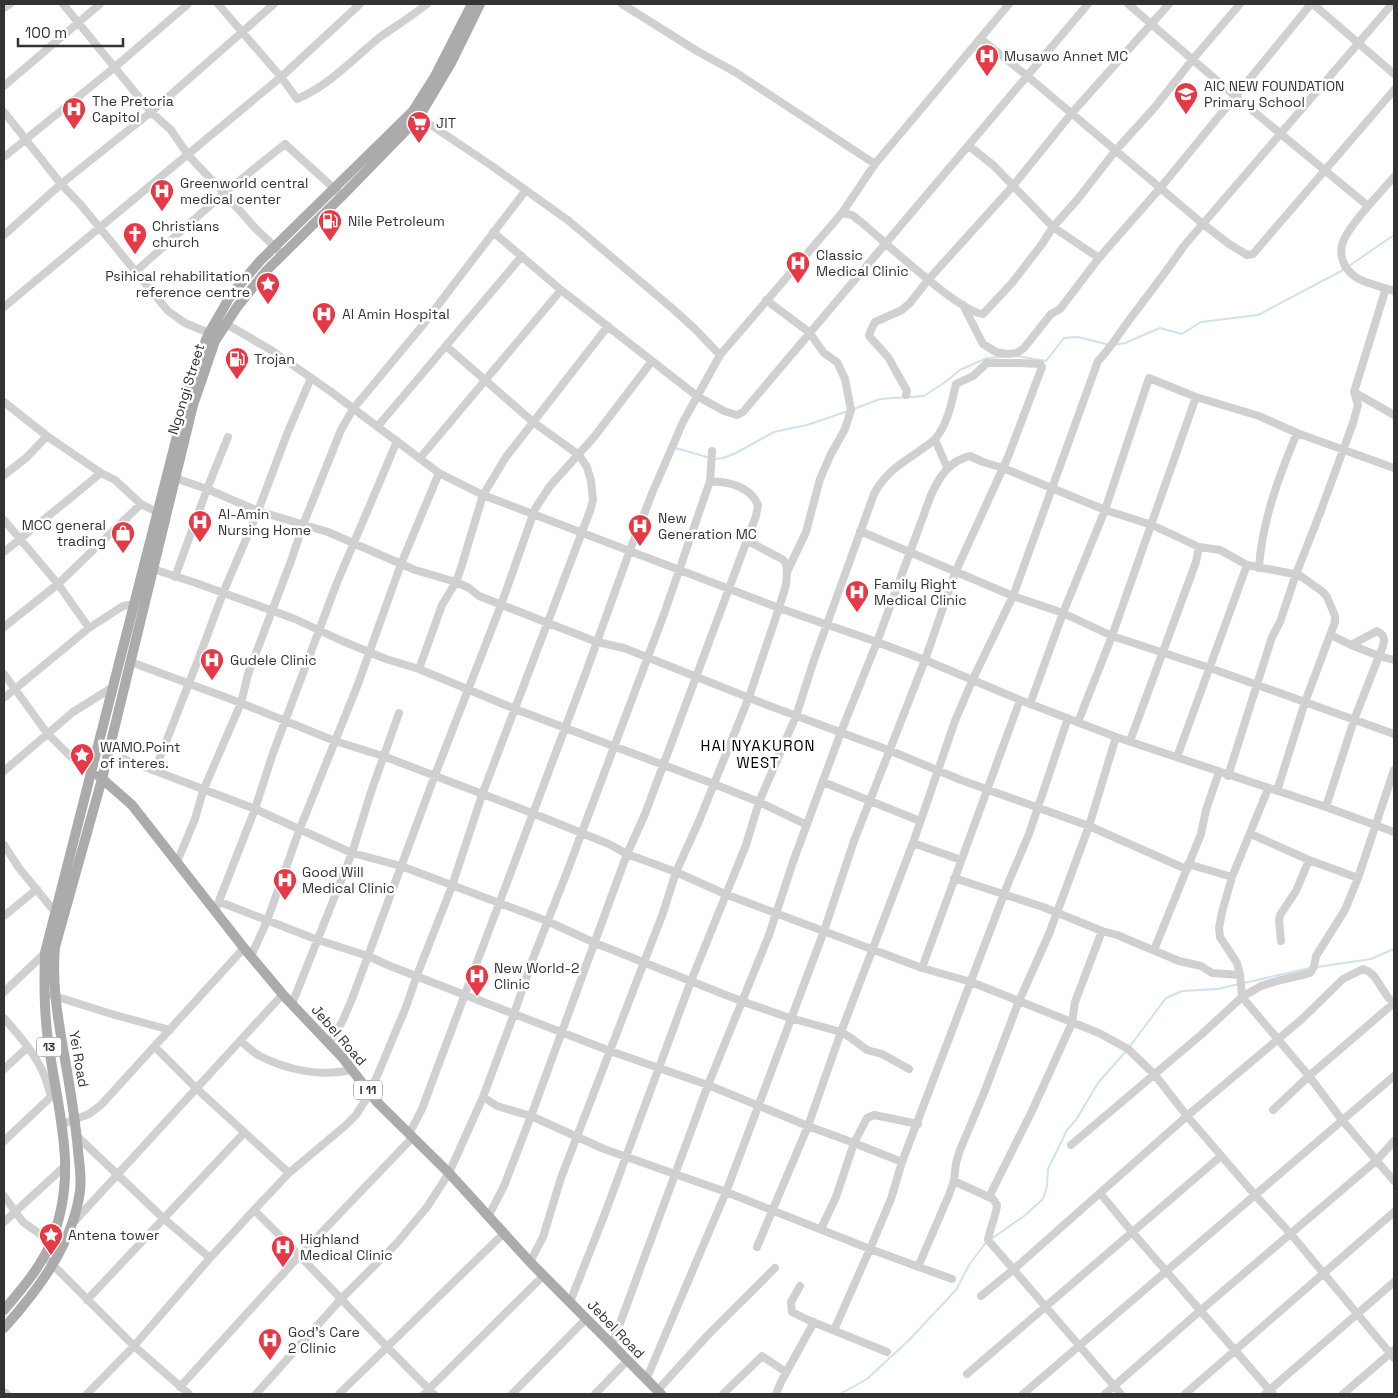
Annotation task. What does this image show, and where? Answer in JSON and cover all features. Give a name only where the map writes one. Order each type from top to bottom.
[{"type":"main road","name":"Ngongi Street","points":[[278,250],[334,189],[416,114],[472,4]]},
{"type":"main road","name":"Ngongi Street","points":[[102,779],[193,405],[231,295],[278,250],[343,195],[416,114],[451,63],[480,4]]},
{"type":"main road","name":"Ngongi Street","points":[[92,771],[192,380],[208,333],[221,321]]},
{"type":"main road","name":"Jebel Road","points":[[92,771],[132,805],[177,862],[217,906],[247,952],[329,1044],[377,1102],[449,1173],[530,1262],[659,1392]]},
{"type":"main road","name":"Yei Road","points":[[4,1328],[53,1265],[71,1225],[80,1190],[75,1120],[49,995],[45,952],[92,771]]},
{"type":"main road","name":"Yei Road","points":[[4,1310],[44,1256],[60,1217],[64,1197],[66,1166],[63,1124],[54,1094],[48,1040],[49,995],[55,947],[102,779]]},
{"type":"street","points":[[4,8],[10,4]]},
{"type":"street","points":[[63,4],[151,112],[171,130],[188,155],[256,230],[278,250]]},
{"type":"street","points":[[4,86],[100,4]]},
{"type":"street","points":[[4,157],[115,67],[188,4]]},
{"type":"street","points":[[218,4],[281,77],[297,99],[309,94],[334,77],[381,37],[427,4]]},
{"type":"street","points":[[4,235],[61,184],[151,112],[274,4]]},
{"type":"street","points":[[5,304],[281,77],[360,4]]},
{"type":"street","points":[[622,4],[697,51],[735,72],[875,164]]},
{"type":"street","points":[[180,1386],[411,1135],[565,728],[630,550],[668,455],[697,396],[720,355],[842,213],[875,164],[1009,4]]},
{"type":"street","points":[[493,232],[561,290],[697,396],[737,415],[743,412],[1088,4]]},
{"type":"street","points":[[1128,4],[1368,206]]},
{"type":"street","points":[[906,395],[907,390],[895,367],[870,336],[870,330],[875,322],[902,310],[910,303],[928,280],[1012,187],[1071,114],[1169,4]]},
{"type":"street","points":[[842,213],[852,215],[861,222],[928,280],[963,305],[978,314],[983,314],[1012,283],[1053,227],[1116,150],[1156,107],[1240,4]]},
{"type":"street","points":[[963,305],[983,344],[996,352],[1007,354],[1017,353],[1024,348],[1051,314],[1060,309],[1099,258],[1312,4],[1394,74]]},
{"type":"street","points":[[757,1247],[808,1126],[841,1032],[913,843],[955,721],[1013,596],[1098,361],[1112,346],[1130,318],[1163,277],[1183,246],[1392,4]]},
{"type":"street","points":[[981,39],[1203,224],[1229,244],[1251,256],[1394,90]]},
{"type":"street","points":[[4,112],[61,184],[82,205],[168,311],[185,323],[208,333]]},
{"type":"street","points":[[416,114],[569,221],[673,309],[720,355]]},
{"type":"street","points":[[135,272],[224,193],[285,144],[343,195]]},
{"type":"street","points":[[969,146],[992,165],[1053,227],[1099,258]]},
{"type":"street","points":[[1394,177],[1368,206],[1342,244],[1341,256],[1346,268],[1358,279],[1394,291]]},
{"type":"street","points":[[177,862],[241,703],[248,674],[303,525],[331,453],[353,409],[422,326],[526,190]]},
{"type":"street","points":[[378,426],[522,256]]},
{"type":"street","points":[[1228,776],[1272,638],[1280,622],[1296,574],[1344,450],[1358,405],[1354,392],[1386,288]]},
{"type":"street","points":[[420,458],[561,290]]},
{"type":"street","points":[[766,300],[809,332],[824,353],[837,362],[845,379],[851,410],[845,429],[830,454],[820,479],[806,532],[787,572]]},
{"type":"street","points":[[221,321],[271,350],[311,378],[378,426],[439,474],[483,495],[779,608],[925,660],[972,681],[1116,737],[1178,757],[1228,776],[1326,807],[1394,832]]},
{"type":"street","points":[[419,670],[442,605],[456,582],[470,542],[483,495],[506,457],[608,326]]},
{"type":"street","points":[[87,1394],[134,1346],[210,1258],[289,1173],[356,1115],[370,1093],[406,1007],[452,886],[482,795],[593,500],[587,467],[579,455],[533,422],[446,346]]},
{"type":"street","points":[[329,1044],[342,1022],[352,999],[501,605],[533,514],[550,486],[579,455],[652,361]]},
{"type":"street","points":[[570,1302],[691,981],[746,845],[759,802],[796,716],[860,531],[880,482],[889,472],[935,440],[941,431],[956,384],[973,376],[987,363],[1040,364],[1042,367],[1003,468],[956,572],[891,751],[854,842],[824,930],[726,1192],[646,1380]]},
{"type":"street","points":[[154,770],[222,594],[258,511],[287,434],[311,378]]},
{"type":"street","points":[[1030,704],[1063,613],[1105,510],[1149,378],[1196,397],[1259,416],[1297,433],[1394,468]]},
{"type":"street","points":[[1354,392],[1394,415]]},
{"type":"street","points":[[1078,722],[1112,636],[1196,397]]},
{"type":"street","points":[[4,402],[47,436],[114,480],[142,504],[157,512]]},
{"type":"street","points":[[1259,568],[1260,544],[1277,482],[1297,433]]},
{"type":"street","points":[[4,475],[26,458],[47,436]]},
{"type":"street","points":[[175,576],[228,437]]},
{"type":"street","points":[[935,440],[947,468]]},
{"type":"street","points":[[397,441],[319,630],[255,809],[217,906],[368,956],[514,1014],[708,1086],[902,1162]]},
{"type":"street","points":[[256,1394],[341,1299],[398,1243],[427,1207],[449,1173],[483,1097],[547,921],[680,569],[710,481],[712,451]]},
{"type":"street","points":[[612,1345],[708,1086],[741,1000],[769,935],[841,732],[877,642],[931,495],[939,478],[947,468],[970,456],[1105,510],[1152,525],[1199,547],[1220,550],[1247,565],[1296,574],[1323,592],[1327,596],[1335,622],[1305,702],[1277,791]]},
{"type":"street","points":[[4,552],[101,473]]},
{"type":"street","points":[[63,1124],[89,1114],[102,1105],[170,1030],[247,952],[267,921],[299,831],[370,652],[401,564],[439,474]]},
{"type":"street","points":[[175,478],[207,489],[258,511],[328,532],[401,564],[456,582],[469,588],[479,596],[501,605],[597,642],[624,648],[796,716],[891,751],[986,790],[1089,826],[1189,866],[1232,877]]},
{"type":"street","points":[[488,1217],[504,1186],[627,854],[664,765],[756,516],[758,505],[749,492],[727,482],[710,481]]},
{"type":"street","points":[[4,627],[58,584],[142,504]]},
{"type":"street","points":[[4,520],[58,584],[89,628]]},
{"type":"street","points":[[860,531],[1013,596],[1063,613],[1112,636],[1210,668],[1394,734]]},
{"type":"street","points":[[530,1262],[543,1237],[576,1138],[596,1090],[676,872],[749,697],[786,585],[786,564],[782,558],[748,541]]},
{"type":"street","points":[[1130,741],[1161,652],[1196,562],[1199,547]]},
{"type":"street","points":[[1178,757],[1247,565]]},
{"type":"street","points":[[153,570],[175,576],[295,619],[386,659],[419,670],[515,709],[614,745],[759,802],[807,825]]},
{"type":"street","points":[[4,698],[89,628],[123,606],[134,604]]},
{"type":"street","points":[[1326,807],[1354,720],[1385,642],[1384,636],[1377,631],[1351,645]]},
{"type":"street","points":[[1331,635],[1351,645],[1394,660]]},
{"type":"street","points":[[131,662],[286,720],[336,741],[383,756],[532,813],[725,894],[922,968],[971,982],[1019,1000],[1116,1041],[1128,1049],[1155,1075],[1187,1116],[1393,1354],[1343,1394]]},
{"type":"street","points":[[4,674],[47,733],[72,757],[92,771]]},
{"type":"street","points":[[4,771],[73,712],[113,687]]},
{"type":"street","points":[[922,968],[1020,700]]},
{"type":"street","points":[[292,1004],[352,853],[399,713]]},
{"type":"street","points":[[834,1330],[891,1199],[902,1162],[1009,881],[1029,834],[1068,718]]},
{"type":"street","points":[[918,1267],[954,1181],[960,1150],[1019,1000],[1049,934],[1089,826],[1116,737]]},
{"type":"street","points":[[124,759],[255,809],[299,831],[352,853],[401,866],[547,921],[595,944],[741,1000],[790,1018],[841,1032],[866,1050],[882,1054],[909,1069]]},
{"type":"street","points":[[1071,1145],[1155,1075],[1242,997],[1269,984],[1310,973],[1314,967],[1316,956],[1345,910],[1358,878],[1394,770]]},
{"type":"street","points":[[1154,950],[1201,834],[1206,810],[1219,772]]},
{"type":"street","points":[[823,782],[920,821]]},
{"type":"street","points":[[1268,789],[1232,877],[1219,928],[1220,937],[1237,963],[1242,997],[1276,1040],[1309,1076],[1342,1120],[1394,1180]]},
{"type":"street","points":[[1250,834],[1309,860],[1358,878]]},
{"type":"street","points":[[913,843],[961,860]]},
{"type":"street","points":[[5,849],[55,912]]},
{"type":"street","points":[[1189,866],[1196,852],[1201,849]]},
{"type":"street","points":[[1282,941],[1280,914],[1296,891],[1309,860]]},
{"type":"street","points":[[954,878],[1117,935],[1179,961],[1201,966],[1212,973],[1240,975]]},
{"type":"street","points":[[4,916],[37,889]]},
{"type":"street","points":[[989,1197],[1028,1120],[1072,1023],[1075,1002],[1102,931]]},
{"type":"street","points":[[4,992],[45,952]]},
{"type":"street","points":[[981,1296],[1187,1116],[1302,1019],[1343,979],[1363,969],[1375,976],[1383,991],[1394,1003],[1309,1076],[1273,1110]]},
{"type":"street","points":[[71,1225],[283,994]]},
{"type":"street","points":[[49,995],[170,1030]]},
{"type":"street","points":[[4,1018],[28,1047],[43,1071],[54,1094],[4,1141]]},
{"type":"street","points":[[241,1041],[258,1056],[298,1070],[331,1073],[351,1070]]},
{"type":"street","points":[[4,1069],[28,1047]]},
{"type":"street","points":[[155,1047],[244,1133],[289,1173]]},
{"type":"street","points":[[1023,1394],[1394,1076]]},
{"type":"street","points":[[483,1097],[496,1106],[530,1116],[576,1138],[726,1192],[952,1279]]},
{"type":"street","points":[[820,1228],[836,1196],[854,1143],[866,1118],[874,1115],[918,1124]]},
{"type":"street","points":[[87,1300],[244,1133]]},
{"type":"street","points":[[77,1136],[163,1218],[210,1258]]},
{"type":"street","points":[[1105,1394],[1377,1160],[1394,1141]]},
{"type":"street","points":[[967,1374],[1222,1156]]},
{"type":"street","points":[[4,1222],[66,1166]]},
{"type":"street","points":[[954,1181],[994,1199],[998,1204],[988,1240],[1121,1394]]},
{"type":"street","points":[[1100,1193],[1236,1351],[1269,1393],[1394,1282]]},
{"type":"street","points":[[4,1196],[23,1222],[51,1242]]},
{"type":"street","points":[[254,1210],[300,1255],[429,1393],[544,1275]]},
{"type":"street","points":[[1185,1394],[1394,1212]]},
{"type":"street","points":[[339,1394],[504,1234]]},
{"type":"street","points":[[44,1256],[134,1346],[189,1394]]},
{"type":"street","points":[[659,1392],[706,1337],[775,1268]]},
{"type":"street","points":[[800,1286],[791,1302],[792,1312],[887,1352]]},
{"type":"street","points":[[512,1394],[586,1318]]},
{"type":"street","points":[[776,1394],[814,1322]]},
{"type":"street","points":[[723,1394],[762,1356],[786,1372]]},
{"type":"street","points":[[595,1394],[627,1361]]},
{"type":"waterway","points":[[1349,266],[1394,235]]},
{"type":"waterway","points":[[1114,345],[1125,343],[1160,328],[1182,334],[1201,322],[1258,315],[1345,269]]},
{"type":"waterway","points":[[1017,356],[1046,361],[1064,338],[1078,337],[1110,345]]},
{"type":"waterway","points":[[854,409],[880,399],[924,396],[960,370],[987,358],[1004,357]]},
{"type":"waterway","points":[[715,459],[734,454],[774,432],[807,425],[848,411]]},
{"type":"waterway","points":[[676,448],[710,458]]},
{"type":"waterway","points":[[1317,967],[1371,959],[1394,949]]},
{"type":"waterway","points":[[1244,983],[1310,968]]},
{"type":"waterway","points":[[1130,1046],[1166,998],[1182,991],[1218,989],[1239,984]]},
{"type":"waterway","points":[[991,1239],[1024,1216],[1043,1199],[1047,1186],[1048,1169],[1067,1130],[1076,1120],[1098,1083],[1127,1050]]},
{"type":"waterway","points":[[840,1394],[867,1379],[909,1340],[956,1290],[969,1265],[987,1241]]},
{"type":"place","name":"Musawo Annet MC","points":[[987,77]]},
{"type":"place","name":"AIC NEW FOUNDATION Primary School","points":[[1186,115]]},
{"type":"place","name":"The Pretoria Capitol","points":[[74,130]]},
{"type":"place","name":"JIT","points":[[419,144]]},
{"type":"place","name":"Greenworld central medical center","points":[[162,212]]},
{"type":"place","name":"Nile Petroleum","points":[[330,242]]},
{"type":"place","name":"Christians church","points":[[135,255]]},
{"type":"place","name":"Classic Medical Clinic","points":[[798,284]]},
{"type":"place","name":"Psihical rehabilitation reference centre","points":[[268,305]]},
{"type":"place","name":"Al Amin Hospital","points":[[324,335]]},
{"type":"place","name":"Trojan","points":[[237,380]]},
{"type":"place","name":"Al-Amin Nursing Home","points":[[200,543]]},
{"type":"place","name":"New Generation MC","points":[[640,547]]},
{"type":"place","name":"MCC general trading","points":[[123,554]]},
{"type":"place","name":"Family Right Medical Clinic","points":[[857,613]]},
{"type":"place","name":"Gudele Clinic","points":[[212,681]]},
{"type":"place","name":"WAMO.Point of interes.","points":[[82,776]]},
{"type":"place","name":"Good Will Medical Clinic","points":[[285,901]]},
{"type":"place","name":"New World-2 Clinic","points":[[477,997]]},
{"type":"place","name":"Antena tower","points":[[51,1256]]},
{"type":"place","name":"Highland Medical Clinic","points":[[283,1268]]},
{"type":"place","name":"God's Care 2 Clinic","points":[[270,1361]]},
{"type":"district","name":"HAI NYAKURON WEST","points":[[758,754]]}]
